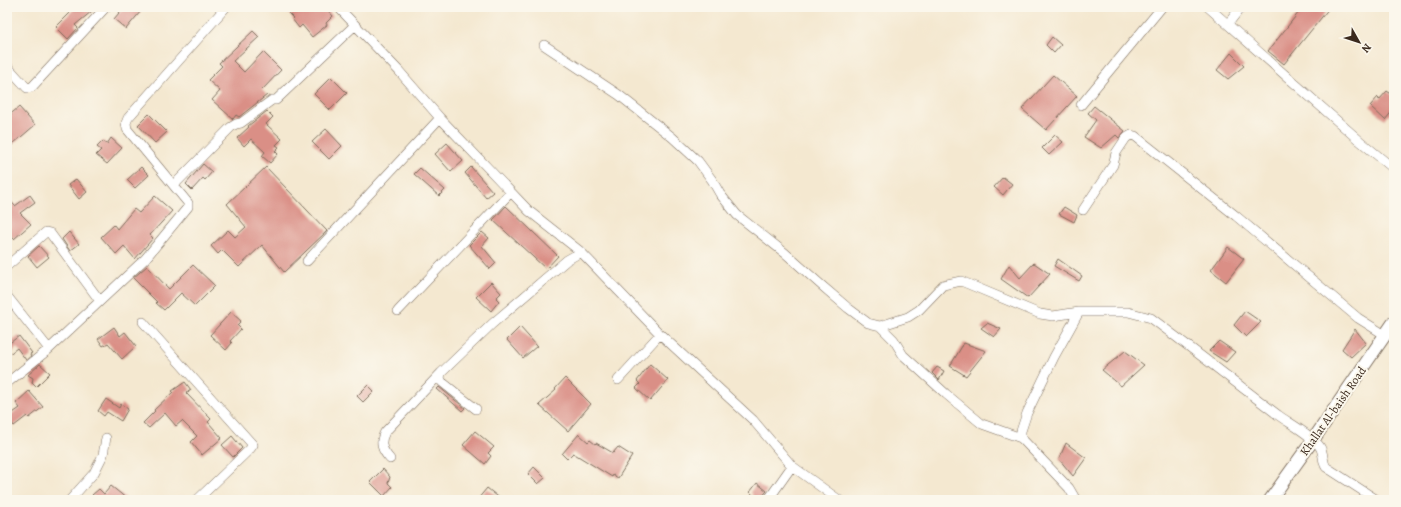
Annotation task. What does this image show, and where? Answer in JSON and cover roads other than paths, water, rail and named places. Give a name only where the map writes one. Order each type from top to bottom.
[{"type":"street","points":[[7,66],[28,88],[32,87],[106,7]]},
{"type":"street","points":[[7,383],[49,349],[145,259],[188,207],[188,203],[174,185],[143,150],[127,129],[126,123],[128,118],[226,7]]},
{"type":"street","points":[[338,7],[400,71],[440,118],[529,211],[581,252],[660,334],[752,420],[792,466],[839,500]]},
{"type":"street","points":[[1081,105],[1162,7]]},
{"type":"street","points":[[1208,7],[1360,141],[1394,169]]},
{"type":"street","points":[[1228,24],[1241,7]]},
{"type":"street","points":[[174,185],[231,127],[241,123],[272,100],[276,100],[355,25]]},
{"type":"street","points":[[544,45],[619,95],[672,137],[698,161],[720,194],[737,215],[785,253],[848,308],[868,323],[880,326],[894,340],[903,355],[982,424],[1021,438],[1069,488],[1076,500]]},
{"type":"street","points":[[307,261],[440,118]]},
{"type":"street","points":[[1082,210],[1113,165],[1116,153],[1126,138],[1130,135],[1135,136],[1236,216],[1358,318],[1385,335]]},
{"type":"street","points":[[398,312],[511,192]]},
{"type":"street","points":[[7,266],[46,232],[50,233],[100,301]]},
{"type":"street","points":[[390,459],[381,447],[382,438],[385,432],[441,373],[492,324],[567,260],[581,252]]},
{"type":"street","points":[[880,326],[908,317],[919,310],[943,285],[961,281],[1040,314],[1053,316],[1079,312],[1128,312],[1151,318],[1279,416],[1313,440],[1320,447],[1323,462],[1326,467],[1377,500]]},
{"type":"street","points":[[7,296],[49,349]]},
{"type":"street","points":[[1021,438],[1021,431],[1027,413],[1054,357],[1079,312]]},
{"type":"street","points":[[143,322],[253,445],[197,500]]},
{"type":"street","name":"Khallat Al-baish Road","points":[[1270,500],[1394,322]]},
{"type":"street","points":[[618,380],[660,334]]},
{"type":"street","points":[[441,373],[440,378],[442,382],[476,409]]},
{"type":"street","points":[[70,500],[94,473],[103,455],[106,438]]},
{"type":"street","points":[[768,500],[792,466]]}]
